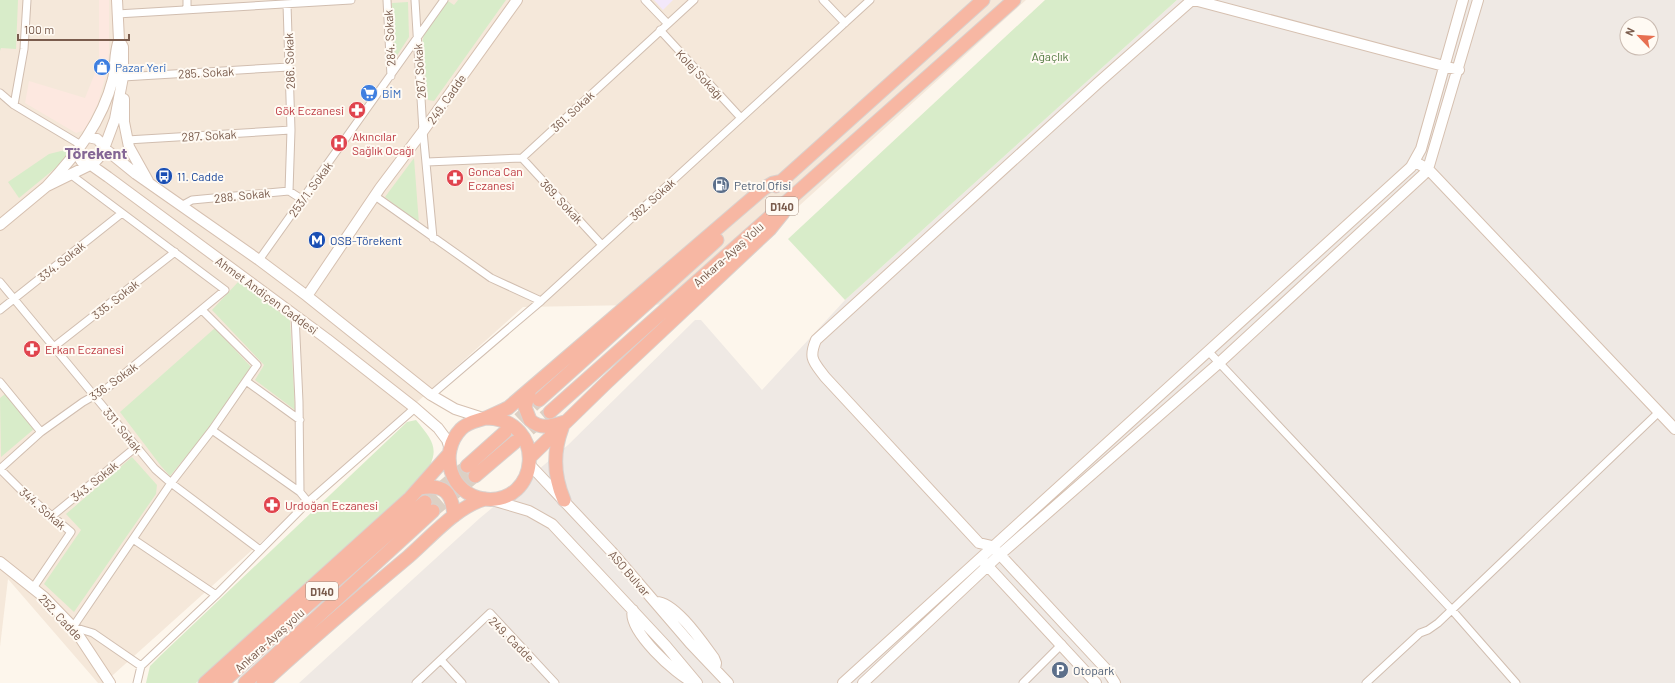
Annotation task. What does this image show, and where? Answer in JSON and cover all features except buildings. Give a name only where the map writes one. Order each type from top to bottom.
[{"type":"highway","name":"Ankara-Ayaş Yolu","points":[[539,400],[983,0]]},
{"type":"highway","name":"Ankara-Ayaş Yolu","points":[[550,412],[1014,0]]},
{"type":"highway","points":[[205,683],[358,546],[420,488],[449,451],[456,435],[462,428],[469,423],[508,408],[763,189],[773,183],[782,181]]},
{"type":"highway","points":[[530,461],[606,383],[781,218],[790,198]]},
{"type":"highway","points":[[530,389],[525,407],[528,417],[533,423],[541,426],[565,424]]},
{"type":"highway","points":[[262,683],[454,516],[472,503],[503,497],[516,490],[525,479],[530,461],[526,441],[517,428],[503,420],[484,418]]},
{"type":"highway","points":[[564,500],[558,484],[555,466],[557,445],[565,424]]},
{"type":"highway","points":[[505,432],[471,471],[515,442]]},
{"type":"highway","points":[[449,451],[450,469],[458,484],[472,495],[487,499]]},
{"type":"highway","points":[[420,488],[431,486],[446,492],[452,499],[454,516]]},
{"type":"highway","name":"Ankara-Ayaş yolu","points":[[222,683],[296,615],[429,506],[245,683]]},
{"type":"street","points":[[14,105],[24,49],[26,0]]},
{"type":"street","points":[[0,225],[47,186],[82,145],[97,121],[111,85],[115,70],[116,48],[119,40],[117,0]]},
{"type":"street","points":[[187,0],[187,10]]},
{"type":"street","points":[[118,14],[187,10],[252,3],[287,4],[314,1],[351,0]]},
{"type":"street","name":"284. Sokak","points":[[387,0],[391,76]]},
{"type":"street","name":"267. Sokak","points":[[414,0],[423,131],[433,238]]},
{"type":"street","name":"253/1. Sokak","points":[[259,260],[444,0]]},
{"type":"street","name":"249. Cadde","points":[[307,296],[375,196],[517,0]]},
{"type":"street","points":[[645,0],[667,23]]},
{"type":"street","name":"361. Sokak","points":[[522,158],[667,23],[694,0]]},
{"type":"street","points":[[823,0],[845,23]]},
{"type":"street","name":"362. Sokak","points":[[431,395],[541,301],[870,0]]},
{"type":"street","points":[[1116,683],[1106,669],[992,546],[979,543],[825,377],[812,358],[811,352],[816,340],[1098,82],[1193,0],[1458,70]]},
{"type":"street","points":[[843,683],[992,546],[1209,352],[1411,167],[1421,150],[1463,0]]},
{"type":"street","points":[[863,683],[1000,555],[1219,363],[1424,174],[1428,169],[1478,0]]},
{"type":"street","name":"286. Sokak","points":[[287,4],[291,130],[290,191]]},
{"type":"street","name":"Kolej Sokağı","points":[[660,30],[741,118]]},
{"type":"street","points":[[119,40],[123,47],[124,122],[127,140],[133,156],[149,183]]},
{"type":"street","name":"285. Sokak","points":[[123,77],[289,67]]},
{"type":"street","points":[[47,186],[91,165],[100,157],[115,120],[123,77]]},
{"type":"street","points":[[0,93],[14,105],[82,145]]},
{"type":"street","name":"287. Sokak","points":[[127,140],[291,130]]},
{"type":"street","points":[[82,145],[96,139],[104,148]]},
{"type":"street","points":[[82,145],[82,162],[91,165]]},
{"type":"street","name":"Ahmet Andiçen Caddesi","points":[[104,148],[149,183],[259,260],[307,296],[431,395],[451,407],[484,418]]},
{"type":"street","points":[[427,162],[522,158]]},
{"type":"street","name":"369. Sokak","points":[[522,158],[602,245]]},
{"type":"street","points":[[1415,162],[1428,169],[1675,429]]},
{"type":"street","name":"Ahmet Andiçen Caddesi","points":[[91,165],[295,316],[415,408],[438,428],[446,440],[449,451]]},
{"type":"street","points":[[70,174],[175,252]]},
{"type":"street","points":[[290,191],[303,200]]},
{"type":"street","name":"288. Sokak","points":[[181,206],[192,200],[290,191]]},
{"type":"street","points":[[375,196],[491,278],[541,301]]},
{"type":"street","name":"334. Sokak","points":[[0,310],[122,213]]},
{"type":"street","name":"336. Sokak","points":[[0,469],[41,432],[83,402],[95,396],[225,290],[175,252]]},
{"type":"street","name":"335. Sokak","points":[[55,346],[175,252]]},
{"type":"street","name":"331. Sokak","points":[[0,282],[55,346],[155,469],[171,483],[260,550]]},
{"type":"street","points":[[141,666],[93,633],[73,627],[171,483],[212,430],[257,365],[202,310]]},
{"type":"street","points":[[295,316],[300,420],[300,492]]},
{"type":"street","points":[[1209,352],[1452,610],[1516,683]]},
{"type":"street","points":[[246,380],[300,420]]},
{"type":"street","points":[[0,382],[3,391],[41,432]]},
{"type":"street","points":[[137,683],[141,666],[216,595],[308,502],[415,408]]},
{"type":"street","points":[[1366,683],[1420,633],[1438,623],[1659,412]]},
{"type":"street","points":[[212,430],[300,492],[308,502]]},
{"type":"street","name":"343. Sokak","points":[[52,516],[136,447]]},
{"type":"street","name":"ASO Bulvar","points":[[530,461],[728,683]]},
{"type":"street","name":"344. Sokak","points":[[0,469],[71,532],[33,588]]},
{"type":"street","name":"ASO Bulvar","points":[[487,499],[529,511],[552,524],[633,610],[697,683]]},
{"type":"street","points":[[133,538],[216,595]]},
{"type":"street","points":[[979,543],[980,558],[1062,644],[1096,683]]},
{"type":"street","name":"252. Cadde","points":[[0,562],[33,588],[73,627],[110,683]]},
{"type":"street","name":"249. Cadde","points":[[416,683],[490,613],[555,683]]},
{"type":"street","points":[[1023,683],[1062,644]]},
{"type":"street","points":[[441,660],[462,683]]},
{"type":"shaded area","points":[[0,0],[1026,0],[691,304],[523,307],[104,683],[98,683],[8,579],[0,647]]},
{"type":"shaded area","name":"Pazar Yeri","points":[[99,0],[109,0],[109,52],[107,71],[98,103],[85,130],[76,133],[25,103],[29,81],[85,98],[99,63]]},
{"type":"shaded area","points":[[654,0],[673,0],[663,10]]},
{"type":"shaded area","points":[[1177,0],[1675,0],[1675,683],[299,683],[480,518],[568,445],[695,320],[701,320],[762,390],[845,300]]},
{"type":"green space","points":[[0,0],[18,0],[16,49],[1,48],[0,51]]},
{"type":"green space","points":[[458,0],[506,0],[434,101],[428,100],[422,43],[424,34],[448,1],[454,5]]},
{"type":"green space","name":"Ağaçlık","points":[[1045,0],[1177,0],[845,300],[788,239]]},
{"type":"green space","points":[[408,2],[409,37],[394,60],[392,3]]},
{"type":"green space","points":[[65,150],[69,157],[19,198],[8,182],[49,154]]},
{"type":"green space","points":[[414,158],[419,224],[385,197]]},
{"type":"green space","points":[[239,281],[290,320],[295,410],[255,380],[264,365],[212,310]]},
{"type":"green space","points":[[215,328],[251,367],[207,431],[170,476],[120,412]]},
{"type":"green space","points":[[5,394],[34,429],[1,457],[0,398]]},
{"type":"green space","points":[[416,420],[428,436],[434,449],[431,462],[421,480],[196,683],[146,683],[150,666],[161,655],[407,422]]},
{"type":"green space","points":[[132,457],[157,485],[156,494],[74,612],[44,584],[81,530],[66,514]]},
{"type":"tunnel","points":[[505,432],[539,400]]},
{"type":"tunnel","points":[[515,442],[550,412]]},
{"type":"tunnel","points":[[425,502],[467,466]]},
{"type":"tunnel","points":[[433,511],[475,476]]},
{"type":"place","name":"Pazar Yeri","points":[[102,67]]},
{"type":"place","name":"BİM","points":[[369,93]]},
{"type":"place","name":"Gök Eczanesi","points":[[357,110]]},
{"type":"place","name":"Akıncılar Sağlık Ocağı","points":[[339,143]]},
{"type":"place","name":"11. Cadde","points":[[164,176]]},
{"type":"place","name":"Gonca Can Eczanesi","points":[[455,178]]},
{"type":"place","name":"Petrol Ofisi","points":[[721,185]]},
{"type":"place","name":"OSB-Törekent","points":[[317,240]]},
{"type":"place","name":"Erkan Eczanesi","points":[[32,349]]},
{"type":"place","name":"Urdoğan Eczanesi","points":[[272,505]]},
{"type":"place","name":"Otopark","points":[[1060,670]]},
{"type":"district","name":"Törekent","points":[[96,152]]}]
